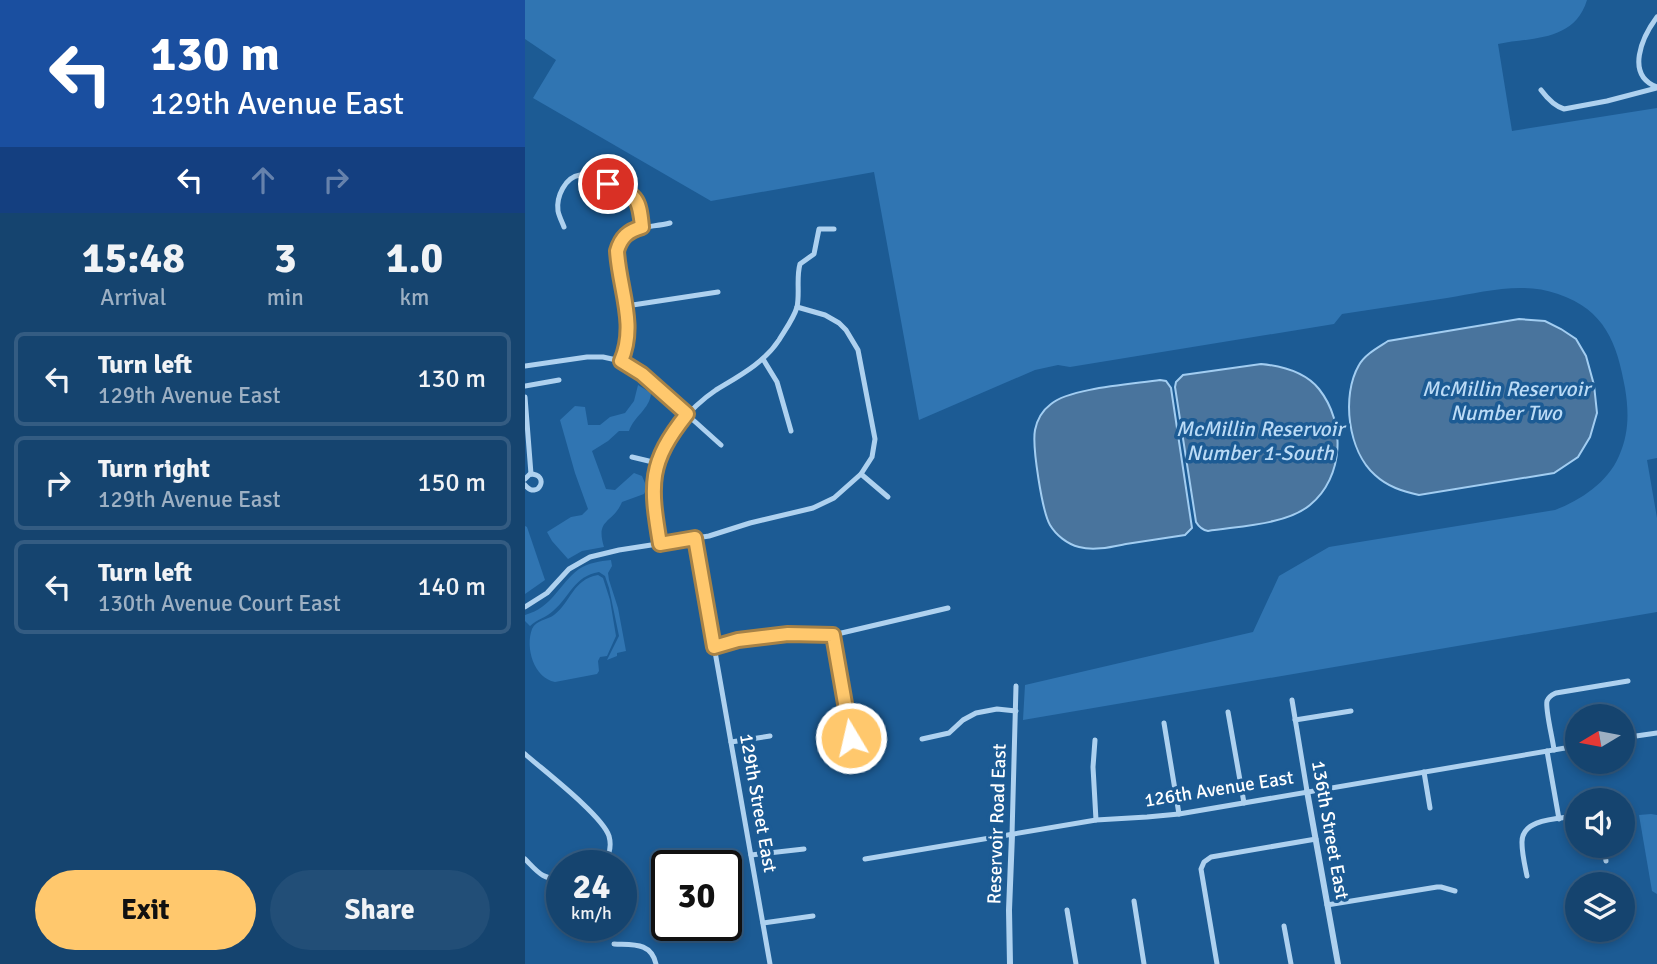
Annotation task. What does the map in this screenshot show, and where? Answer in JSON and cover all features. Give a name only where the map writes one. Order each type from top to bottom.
[{"type":"street","points":[[1657,17],[1643,40],[1639,54],[1643,76],[1657,88]]},
{"type":"street","points":[[1541,90],[1548,99],[1564,109],[1657,88]]},
{"type":"street","points":[[564,227],[558,213],[559,198],[574,175],[585,175],[631,194],[638,202],[642,227]]},
{"type":"street","points":[[621,361],[628,324],[617,251],[619,243],[624,236],[642,227],[670,223]]},
{"type":"street","points":[[660,544],[654,485],[657,463],[670,435],[687,414],[709,394],[763,359],[778,341],[797,307],[800,264],[814,254],[819,229],[834,229]]},
{"type":"street","points":[[626,306],[718,292]]},
{"type":"street","points":[[525,607],[547,593],[569,569],[590,557],[695,538],[819,506],[840,493],[861,474],[872,457],[875,439],[858,350],[839,323],[825,315],[797,307]]},
{"type":"street","points":[[525,366],[587,357],[621,361],[642,374],[721,445]]},
{"type":"street","points":[[763,359],[777,382],[791,431]]},
{"type":"street","points":[[525,386],[559,380]]},
{"type":"street","points":[[525,397],[531,474]]},
{"type":"street","points":[[632,457],[657,463]]},
{"type":"street","points":[[525,479],[531,474]]},
{"type":"street","points":[[525,485],[533,491],[540,486],[540,478],[531,474]]},
{"type":"street","points":[[861,474],[888,497]]},
{"type":"street","name":"129th Street East","points":[[695,538],[770,964]]},
{"type":"street","points":[[714,647],[738,640],[788,634],[833,635],[948,608]]},
{"type":"street","points":[[833,635],[851,738]]},
{"type":"street","points":[[1559,819],[1547,709],[1550,697],[1556,693],[1628,681]]},
{"type":"street","name":"Reservoir Road East","points":[[1010,964],[1009,910],[1017,686]]},
{"type":"street","name":"136th Street East","points":[[1292,700],[1338,964]]},
{"type":"street","points":[[922,739],[952,731],[972,715],[997,709],[1016,710]]},
{"type":"street","points":[[1295,720],[1351,711]]},
{"type":"street","points":[[1228,712],[1244,803]]},
{"type":"street","points":[[1164,723],[1179,814]]},
{"type":"street","points":[[1635,736],[1657,733]]},
{"type":"street","points":[[731,742],[770,736]]},
{"type":"street","points":[[1095,740],[1093,767],[1096,820]]},
{"type":"street","name":"126th Avenue East","points":[[865,859],[1096,820],[1179,814],[1565,748]]},
{"type":"street","points":[[525,754],[600,821],[609,835],[609,850]]},
{"type":"street","points":[[1424,772],[1430,808]]},
{"type":"street","points":[[1527,876],[1522,838],[1525,831],[1531,825],[1565,818]]},
{"type":"street","points":[[1217,964],[1201,869],[1204,862],[1211,857],[1316,839]]},
{"type":"street","points":[[751,855],[804,849]]},
{"type":"street","points":[[1605,858],[1606,862]]},
{"type":"street","points":[[525,859],[546,878]]},
{"type":"street","points":[[1327,905],[1437,887],[1455,891]]},
{"type":"street","points":[[1134,901],[1144,964]]},
{"type":"street","points":[[1067,910],[1076,964]]},
{"type":"street","points":[[763,923],[813,916]]},
{"type":"street","points":[[1284,926],[1291,964]]},
{"type":"street","points":[[614,944],[645,948],[651,952],[656,964]]},
{"type":"shaded area","points":[[525,0],[1587,0],[1581,14],[1562,31],[1498,44],[1512,131],[1657,108],[1657,458],[1647,460],[1657,518],[1657,612],[1023,720],[1025,685],[1253,632],[1279,576],[1329,547],[1555,510],[1584,495],[1601,482],[1614,465],[1626,431],[1627,406],[1622,372],[1606,330],[1587,309],[1558,294],[1531,288],[1488,291],[1342,314],[1334,324],[1070,367],[1058,365],[1035,370],[919,420],[874,172],[711,201],[533,98],[556,60],[525,39]]},
{"type":"shaded area","points":[[638,385],[651,393],[650,399],[629,431],[619,431],[592,451],[606,489],[615,490],[634,473],[642,476],[647,488],[644,494],[622,502],[603,526],[604,547],[582,551],[568,559],[547,532],[571,517],[582,515],[588,509],[560,420],[575,406],[585,407],[588,425],[600,425],[610,417],[625,413],[634,401]]},
{"type":"shaded area","points":[[525,526],[545,580],[525,594]]},
{"type":"shaded area","points":[[611,560],[609,580],[618,608],[626,651],[607,660],[619,636],[609,588],[605,576],[599,572],[578,582],[547,615],[530,626],[525,621],[525,615],[542,607],[579,569]]},
{"type":"shaded area","points":[[598,575],[603,578],[610,600],[616,636],[607,656],[600,657],[597,674],[555,682],[548,679],[533,661],[530,645],[532,629],[560,609],[583,581]]},
{"type":"shaded area","points":[[1639,815],[1657,815],[1657,894],[1652,891]]},
{"type":"water","name":"McMillin Reservoir Number Two","points":[[1519,319],[1545,321],[1561,329],[1576,339],[1586,356],[1594,385],[1597,413],[1590,437],[1578,457],[1554,473],[1419,495],[1385,483],[1375,475],[1359,452],[1350,423],[1353,378],[1365,357],[1388,341]]},
{"type":"water","name":"McMillin Reservoir Number 1-South","points":[[1261,364],[1293,371],[1307,378],[1319,389],[1334,418],[1337,433],[1335,465],[1330,480],[1321,493],[1300,512],[1261,524],[1206,531],[1196,522],[1176,382],[1183,375]]},
{"type":"water","points":[[1166,381],[1171,388],[1192,528],[1185,535],[1103,548],[1085,548],[1070,544],[1052,529],[1044,506],[1034,438],[1039,419],[1051,404],[1072,394]]},
{"type":"route","points":[[608,184],[635,197],[641,210],[642,227],[624,236],[617,251],[628,324],[626,347],[621,361],[642,374],[687,414],[670,435],[657,463],[654,503],[660,544],[695,538],[714,647],[738,640],[788,634],[833,635],[851,738]]}]
